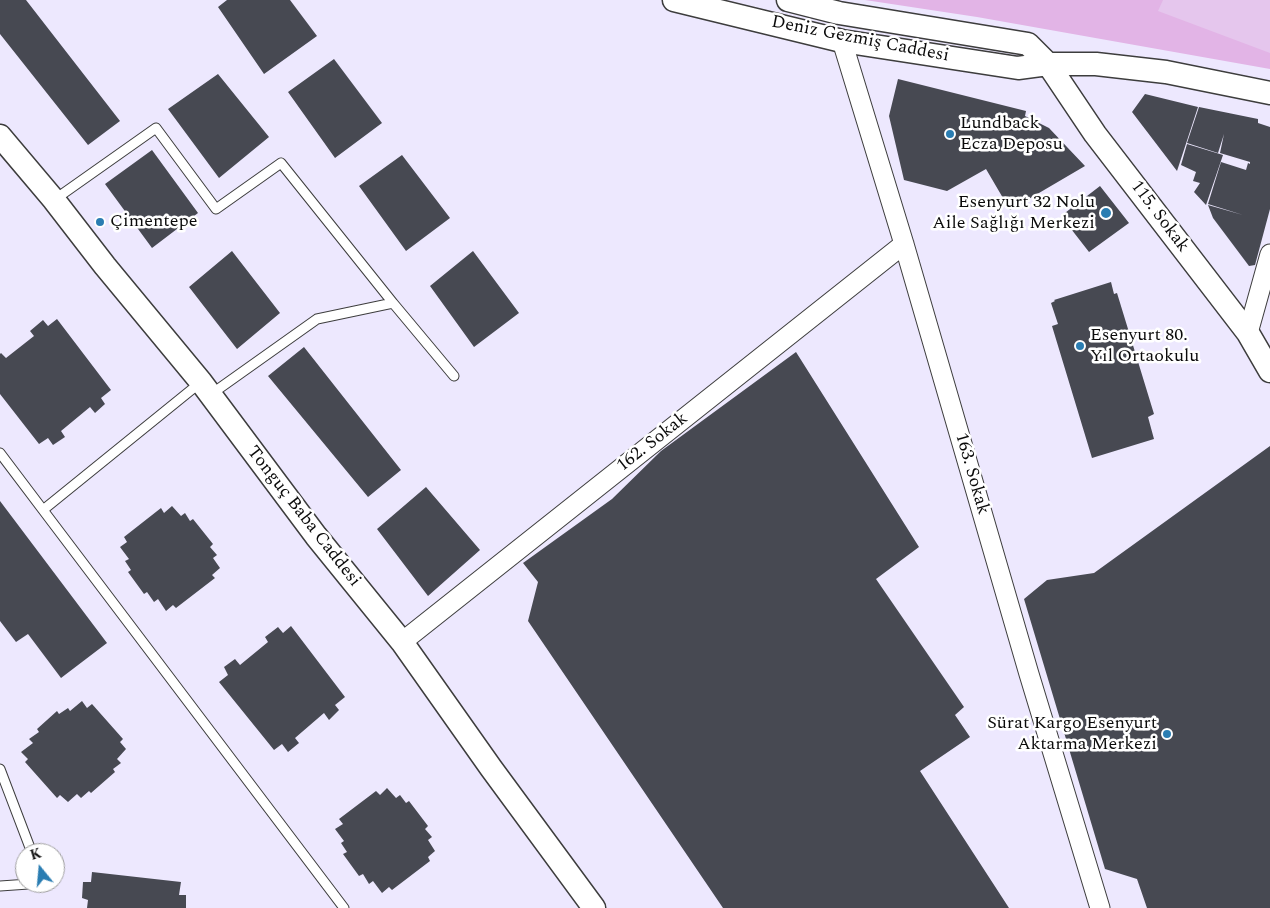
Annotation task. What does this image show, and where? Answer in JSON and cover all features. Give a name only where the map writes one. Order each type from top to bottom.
[{"type":"street","name":"Deniz Gezmiş Caddesi","points":[[674,0],[842,40],[1018,68],[1048,64],[1096,64],[1166,72],[1270,93]]},
{"type":"street","name":"Deniz Gezmiş Caddesi","points":[[788,0],[839,13],[1028,44],[1048,64]]},
{"type":"street","name":"163. Sokak","points":[[842,40],[1100,908]]},
{"type":"street","name":"115. Sokak","points":[[1048,64],[1095,134],[1248,333],[1270,371]]},
{"type":"street","name":"Tonguç Baba Caddesi","points":[[0,136],[206,389],[316,536],[402,642],[491,768],[594,908]]},
{"type":"street","name":"162. Sokak","points":[[402,642],[904,244]]},
{"type":"street","points":[[1248,333],[1270,254]]},
{"type":"lane","points":[[54,200],[156,128],[216,209],[282,163],[393,303],[454,376]]},
{"type":"lane","points":[[43,510],[206,389],[317,320],[393,303]]},
{"type":"lane","points":[[0,453],[344,908]]},
{"type":"lane","points":[[0,769],[28,843]]},
{"type":"lane","points":[[0,886],[15,885]]},
{"type":"shaded area","points":[[865,0],[1270,0],[1270,69],[977,17]]},
{"type":"shaded area","points":[[1163,0],[1270,0],[1270,53],[1158,11]]},
{"type":"building","points":[[0,0],[26,0],[120,121],[88,145],[0,34]]},
{"type":"building","points":[[227,0],[290,0],[317,36],[264,74],[218,7]]},
{"type":"building","points":[[334,59],[382,123],[335,158],[288,92]]},
{"type":"building","points":[[218,74],[269,137],[219,178],[168,109]]},
{"type":"building","points":[[898,79],[1026,111],[1025,116],[1049,128],[1085,166],[1010,210],[986,169],[947,191],[904,180],[889,116]]},
{"type":"building","points":[[1145,94],[1198,107],[1177,171],[1132,112]]},
{"type":"building","points":[[1199,107],[1258,119],[1258,123],[1270,127],[1270,209],[1255,265],[1249,266],[1213,218],[1208,205],[1243,215],[1208,204],[1221,162],[1246,170],[1250,162],[1220,153],[1224,134],[1218,153],[1187,143]]},
{"type":"building","points":[[1187,144],[1223,155],[1206,205],[1194,192],[1200,183],[1193,181],[1196,172],[1181,165]]},
{"type":"building","points":[[152,150],[198,213],[152,248],[105,184]]},
{"type":"building","points":[[402,155],[450,218],[406,251],[359,186]]},
{"type":"building","points":[[1100,186],[1129,223],[1089,252],[1061,216]]},
{"type":"building","points":[[232,251],[280,313],[237,349],[189,287]]},
{"type":"building","points":[[473,251],[519,313],[474,347],[430,286]]},
{"type":"building","points":[[1111,282],[1114,294],[1117,293],[1154,414],[1148,417],[1154,439],[1092,458],[1052,326],[1058,324],[1051,303],[1054,300]]},
{"type":"building","points":[[57,319],[111,390],[101,398],[105,404],[95,413],[90,407],[61,431],[65,437],[53,445],[48,438],[39,444],[0,394],[0,354],[6,358],[34,336],[30,331],[43,320],[48,326]]},
{"type":"building","points":[[304,347],[401,470],[368,497],[268,376]]},
{"type":"building","points":[[796,352],[919,547],[876,579],[964,707],[955,715],[970,737],[920,771],[1009,908],[723,908],[528,621],[538,582],[523,563],[612,499],[661,451]]},
{"type":"building","name":"Sürat Kargo Esenyurt Aktarma Merkezi","points":[[1270,446],[1270,908],[1147,908],[1137,879],[1105,869],[1024,599],[1047,580],[1094,573]]},
{"type":"building","points":[[426,487],[480,550],[428,596],[377,529]]},
{"type":"building","points":[[0,501],[107,643],[61,678],[28,634],[16,642],[0,621]]},
{"type":"building","points":[[172,506],[181,516],[185,513],[190,521],[193,519],[213,544],[210,547],[217,555],[213,558],[220,568],[212,575],[215,578],[176,608],[173,605],[166,611],[158,599],[154,602],[147,592],[144,594],[128,572],[131,570],[125,561],[129,559],[120,547],[127,542],[124,537],[161,508],[164,513]]},
{"type":"building","points":[[291,626],[345,697],[335,705],[339,710],[329,720],[324,713],[295,738],[299,743],[288,752],[282,744],[274,750],[219,682],[228,675],[224,667],[235,659],[240,665],[268,642],[265,637],[278,627],[283,633]]},
{"type":"building","points":[[82,701],[87,708],[92,704],[123,739],[120,742],[126,749],[117,759],[121,763],[113,769],[115,772],[91,793],[89,791],[81,798],[77,794],[68,802],[60,795],[57,798],[25,762],[28,759],[21,752],[33,743],[29,739],[39,732],[37,729],[57,711],[59,714],[68,708],[70,711]]},
{"type":"building","points":[[387,788],[396,798],[400,795],[406,803],[409,801],[428,826],[425,829],[432,837],[428,840],[435,851],[428,857],[430,861],[392,890],[389,887],[382,893],[373,881],[369,884],[363,874],[359,876],[343,854],[347,852],[341,843],[344,841],[335,829],[343,824],[339,819],[376,791],[380,795]]},
{"type":"building","points":[[92,872],[181,882],[179,895],[186,895],[186,908],[87,908],[88,900],[82,898],[83,882],[91,882]]},
{"type":"place","name":"Lundback Ecza Deposu","points":[[950,134]]},
{"type":"place","name":"Esenyurt 32 Nolu Aile Sağlığı Merkezi","points":[[1106,213]]},
{"type":"place","name":"Çimentepe","points":[[100,222]]},
{"type":"place","name":"Esenyurt 80. Yıl Ortaokulu","points":[[1080,346]]},
{"type":"place","name":"Sürat Kargo Esenyurt Aktarma Merkezi","points":[[1167,734]]}]
